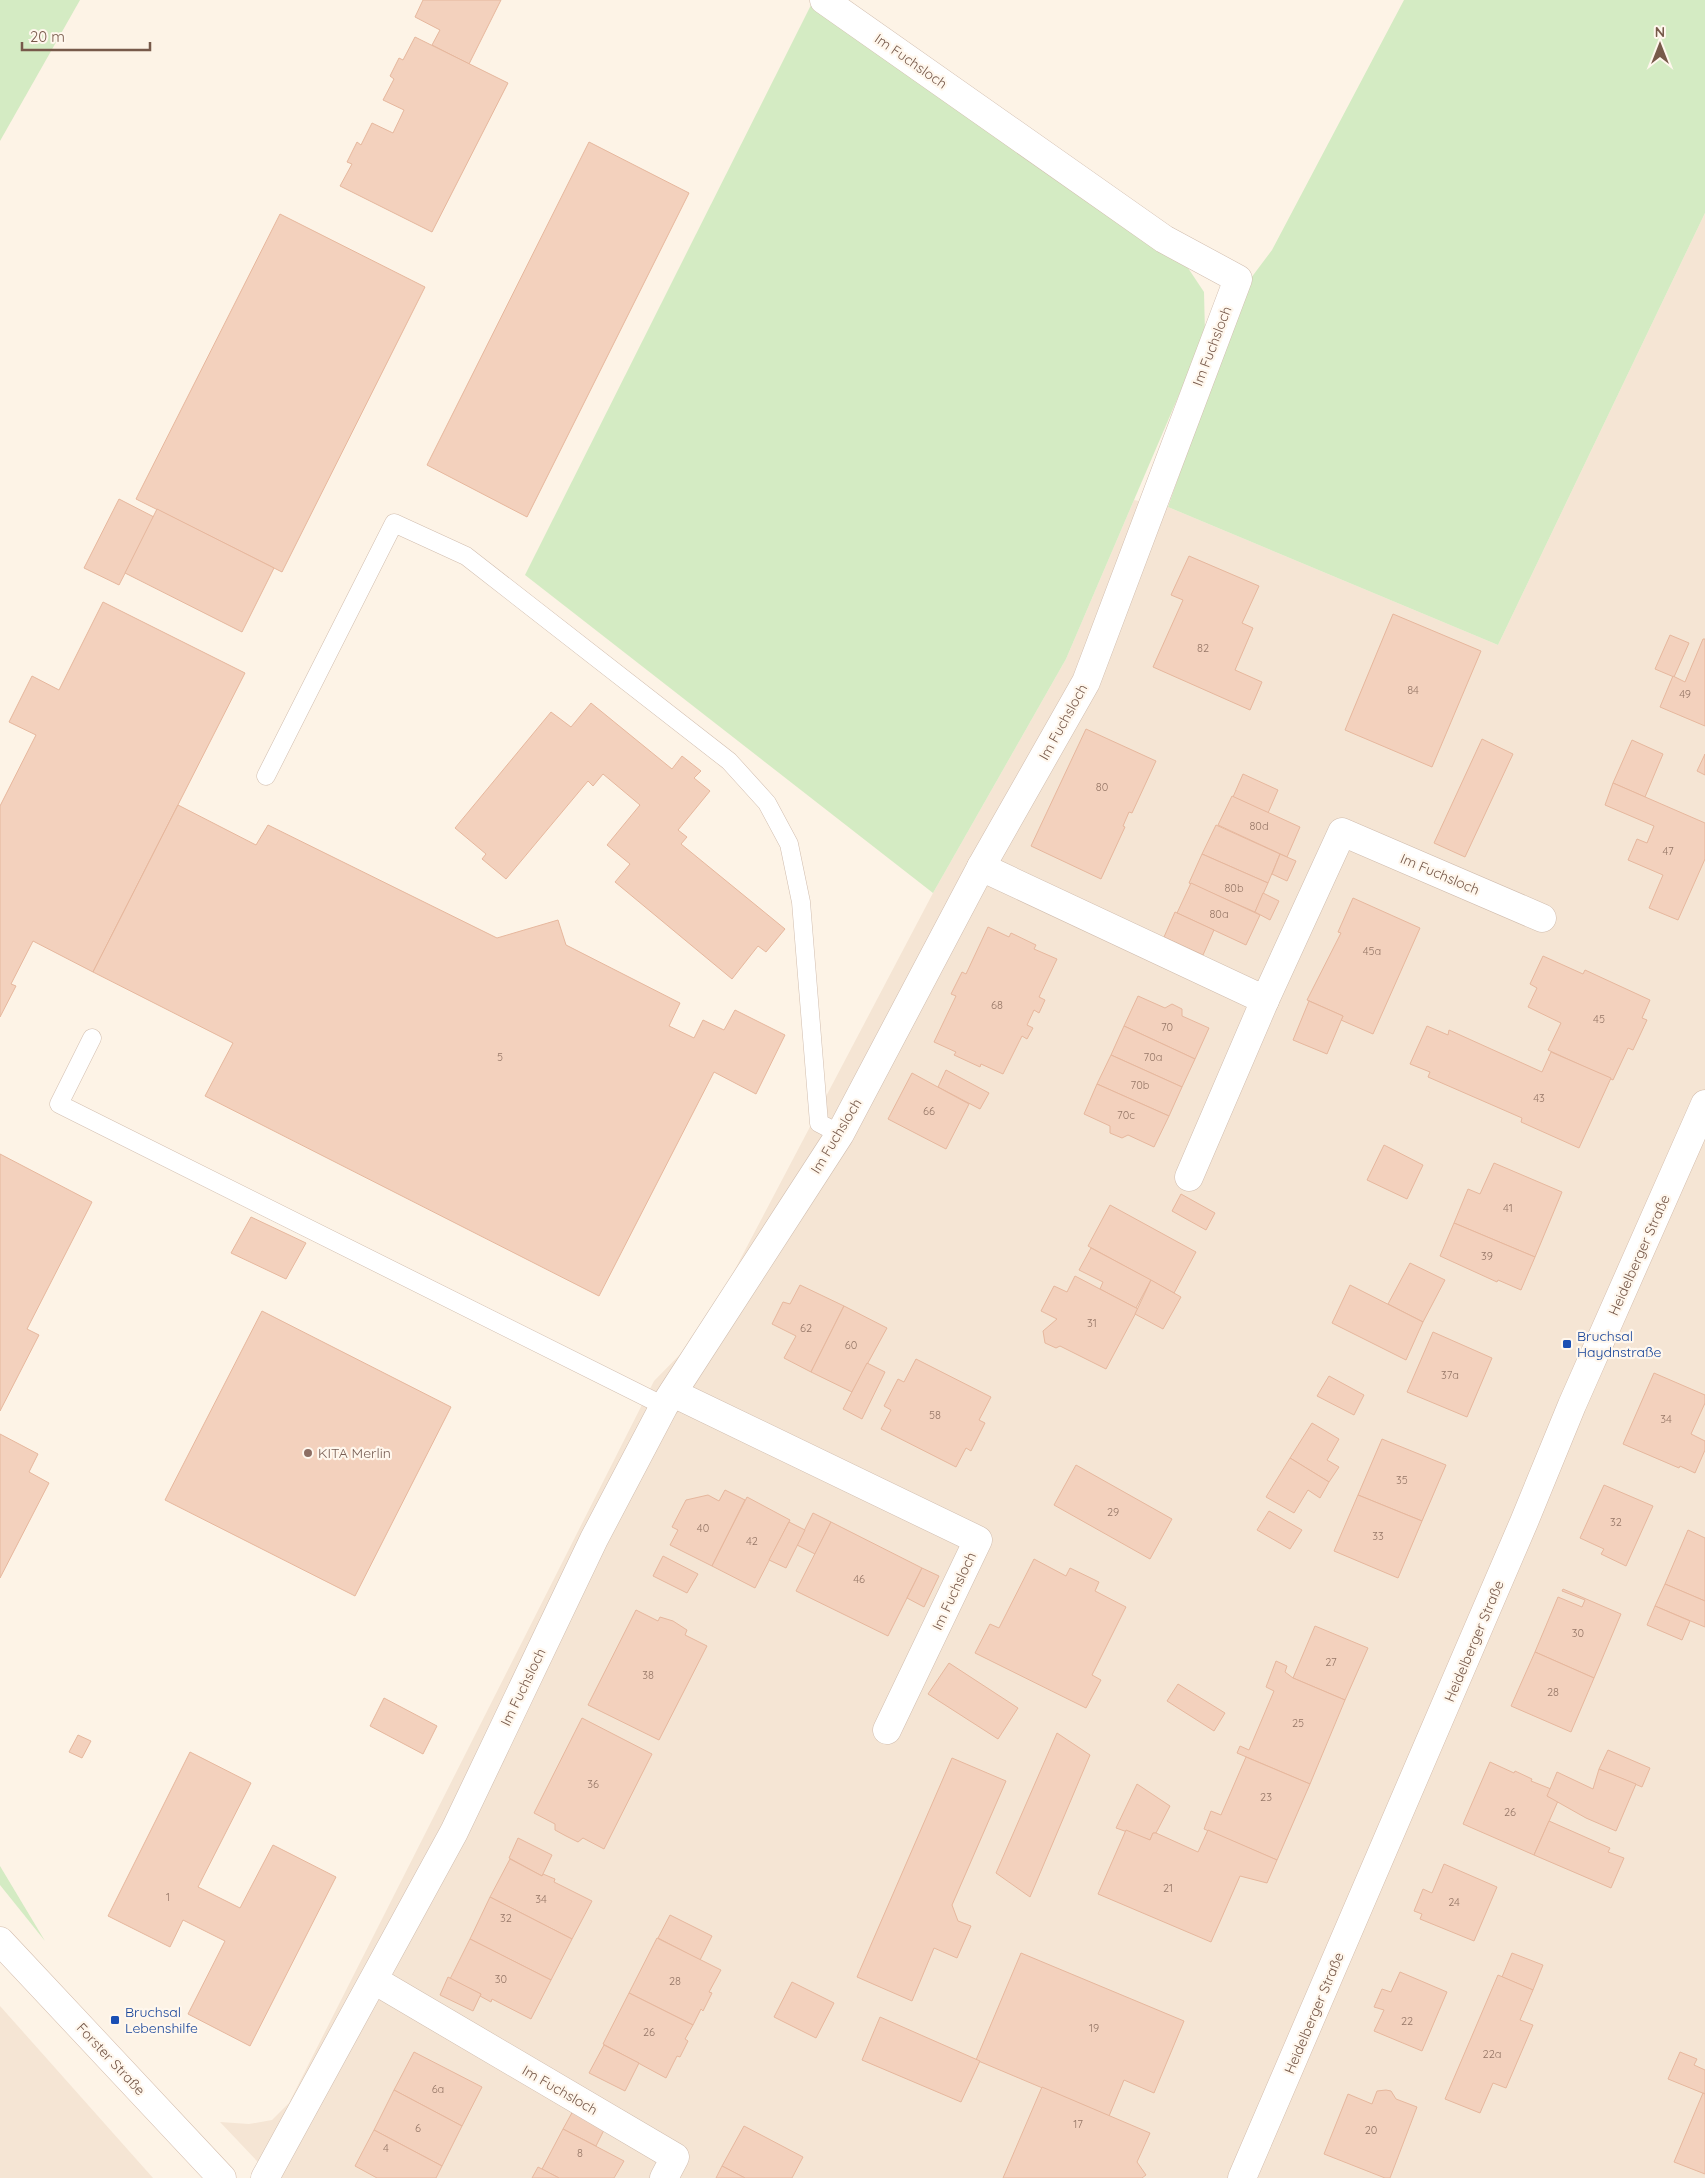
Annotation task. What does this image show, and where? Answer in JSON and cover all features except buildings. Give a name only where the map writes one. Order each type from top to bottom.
[{"type":"street","name":"Im Fuchsloch","points":[[265,2178],[454,1832],[594,1540],[668,1400],[840,1134],[981,867],[1086,682],[1238,279],[1164,239],[824,0]]},
{"type":"street","name":"Im Fuchsloch","points":[[1189,1177],[1265,1000],[1342,832],[1542,918]]},
{"type":"street","points":[[981,867],[1265,1000]]},
{"type":"street","name":"Heidelberger Straße","points":[[1242,2178],[1524,1522],[1572,1405],[1705,1104]]},
{"type":"street","name":"Im Fuchsloch","points":[[668,1400],[978,1540],[887,1730]]},
{"type":"street","name":"Forster Straße","points":[[0,1941],[222,2178]]},
{"type":"street","name":"Im Fuchsloch","points":[[374,1980],[675,2157],[664,2178]]},
{"type":"lane","points":[[266,776],[394,523],[466,556],[729,761],[767,803],[788,844],[801,902],[819,1123],[840,1134]]},
{"type":"lane","points":[[92,1038],[59,1104],[668,1400]]},
{"type":"shaded area","points":[[1705,213],[1705,2178],[273,2178],[220,2122],[249,2124],[272,2120],[289,2103],[654,1381],[702,1332],[933,893],[1066,659],[1134,500],[1168,507],[1498,645]]},
{"type":"shaded area","points":[[0,2006],[153,2178],[0,2178]]},
{"type":"green space","points":[[0,0],[80,0],[0,141]]},
{"type":"green space","points":[[1404,0],[1705,0],[1705,213],[1498,645],[1168,507],[1245,286],[1272,250]]},
{"type":"green space","points":[[812,3],[1184,262],[1204,292],[1205,334],[1066,659],[933,893],[525,575]]},
{"type":"green space","points":[[0,1866],[45,1941],[0,1885]]},
{"type":"place","name":"Bruchsal Haydnstraße","points":[[1567,1344]]},
{"type":"place","name":"KITA Merlin","points":[[308,1453]]},
{"type":"place","name":"Bruchsal Lebenshilfe","points":[[115,2020]]}]
